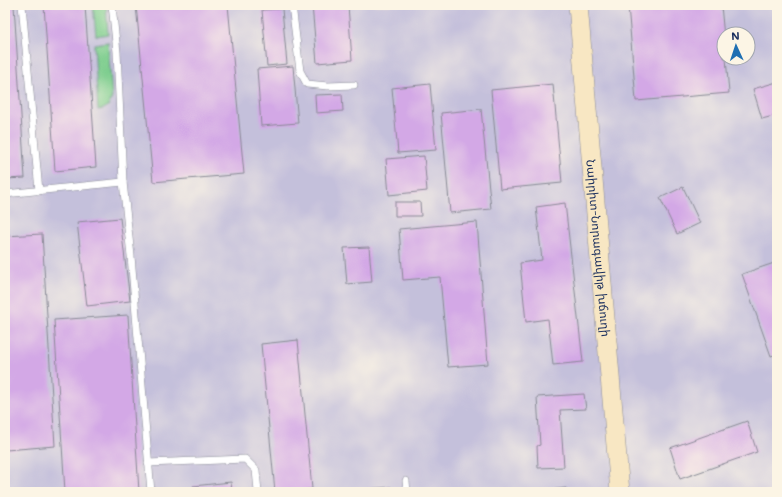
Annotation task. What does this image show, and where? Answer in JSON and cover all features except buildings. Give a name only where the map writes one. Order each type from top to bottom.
[{"type":"street","name":"Նաիրիտ-Նորագավիթ խճուղի","points":[[578,5],[620,492]]},
{"type":"lane","points":[[22,5],[39,191]]},
{"type":"lane","points":[[112,5],[117,52],[123,182],[131,256],[151,492]]},
{"type":"lane","points":[[292,5],[300,71],[307,84],[328,86],[354,85]]},
{"type":"lane","points":[[5,194],[123,182]]},
{"type":"lane","points":[[148,463],[245,459],[256,470],[258,492]]},
{"type":"lane","points":[[406,481],[407,492]]},
{"type":"shaded area","points":[[5,5],[777,5],[777,492],[5,492]]},
{"type":"green space","points":[[93,5],[106,5],[108,34],[96,36]]},
{"type":"green space","points":[[108,42],[112,97],[108,106],[104,109],[98,110],[94,44]]}]
